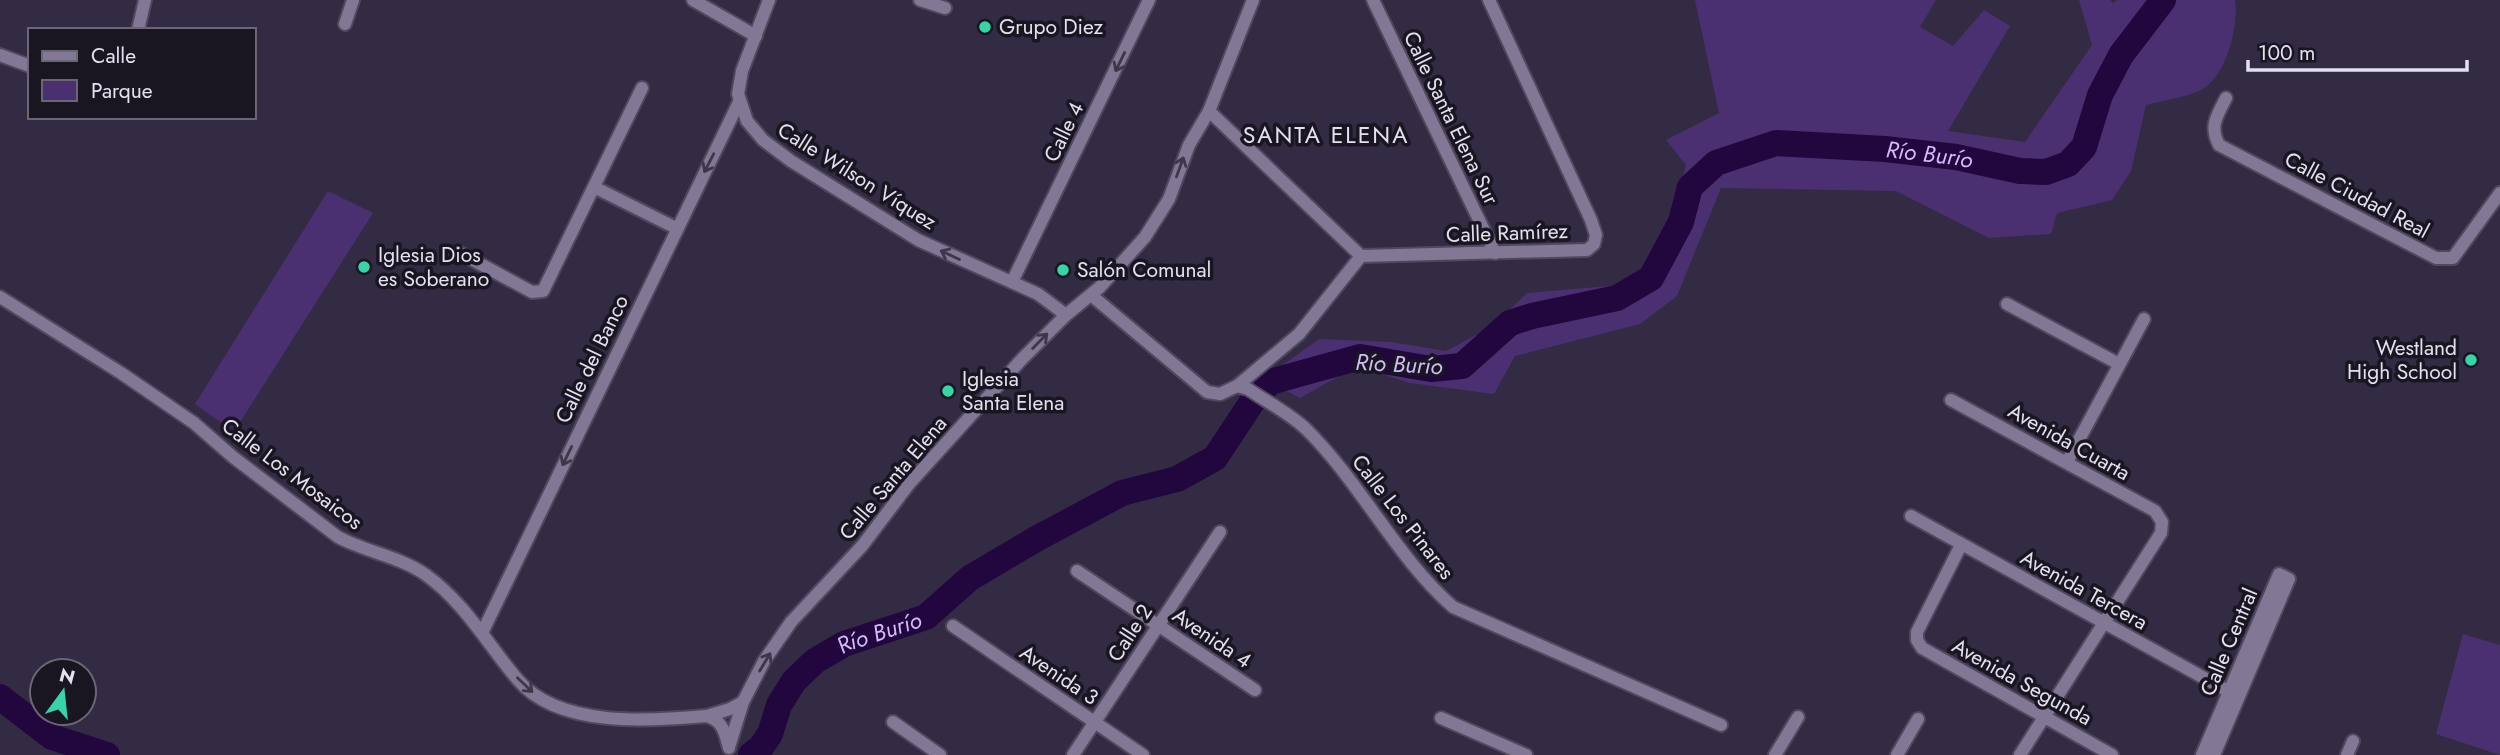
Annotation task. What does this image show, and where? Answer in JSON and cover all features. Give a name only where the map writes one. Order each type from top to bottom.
[{"type":"street","points":[[138,28],[145,0]]},
{"type":"street","points":[[345,24],[353,0]]},
{"type":"street","points":[[692,0],[756,36]]},
{"type":"street","points":[[739,102],[739,84],[769,0]]},
{"type":"street","points":[[920,0],[945,8]]},
{"type":"street","name":"Calle 4","points":[[1012,282],[1149,0]]},
{"type":"street","name":"Calle Santa Elena","points":[[730,751],[743,702],[765,661],[791,622],[862,546],[918,474],[1022,359],[1066,315],[1091,295],[1145,237],[1169,199],[1189,145],[1209,111],[1253,0]]},
{"type":"street","name":"Calle Santa Elena Sur","points":[[1373,0],[1495,253]]},
{"type":"street","name":"Calle Ramírez","points":[[1361,256],[1587,250],[1594,244],[1595,235],[1591,220],[1489,0]]},
{"type":"street","points":[[0,55],[28,65]]},
{"type":"street","points":[[460,253],[532,292],[543,291],[642,88]]},
{"type":"street","name":"Calle Ciudad Real","points":[[2226,98],[2214,126],[2213,134],[2219,145],[2436,258],[2453,258],[2500,193]]},
{"type":"street","name":"Calle Wilson Víquez","points":[[739,102],[747,121],[763,140],[791,161],[919,240],[1012,282],[1050,302],[1066,315]]},
{"type":"street","name":"Calle del Banco","points":[[482,633],[739,102]]},
{"type":"street","points":[[1091,295],[1207,392],[1220,394],[1242,387],[1298,334],[1361,256],[1209,111]]},
{"type":"street","points":[[594,187],[676,228]]},
{"type":"street","name":"Calle Los Mosaicos","points":[[0,297],[121,373],[194,423],[233,457],[338,537],[356,547],[424,573],[455,600],[530,692],[564,708],[632,720],[706,716],[743,702]]},
{"type":"street","points":[[2007,304],[2119,364]]},
{"type":"street","points":[[2067,462],[2144,320]]},
{"type":"street","name":"Calle Los Pinares","points":[[1242,387],[1305,428],[1340,468],[1422,578],[1453,607],[1721,725]]},
{"type":"street","name":"Avenida Cuarta","points":[[1951,400],[2155,511],[2162,522],[2161,534],[2103,623]]},
{"type":"street","name":"Avenida Tercera","points":[[1911,516],[2234,694]]},
{"type":"street","name":"Calle 2","points":[[1073,755],[1220,532]]},
{"type":"street","name":"Avenida Segunda","points":[[1961,545],[1917,632],[1917,640],[1922,648],[2112,755]]},
{"type":"street","name":"Avenida 4","points":[[1077,571],[1255,690]]},
{"type":"street","name":"Calle Central","points":[[2202,755],[2234,694],[2288,579],[2279,575],[2234,694],[2214,755]]},
{"type":"street","points":[[2020,755],[2103,623]]},
{"type":"street","name":"Avenida 3","points":[[953,626],[1143,755]]},
{"type":"street","points":[[706,716],[720,722],[730,751]]},
{"type":"street","points":[[1774,755],[1798,717]]},
{"type":"street","points":[[1441,718],[1526,755]]},
{"type":"street","points":[[1896,755],[1918,719]]},
{"type":"street","points":[[892,722],[940,755]]},
{"type":"street","points":[[2347,755],[2353,741]]},
{"type":"green space","points":[[1695,0],[1936,0],[1920,27],[1953,46],[1984,10],[2010,26],[1948,131],[2025,142],[2092,45],[2079,0],[2110,0],[2113,3],[2117,0],[2235,0],[2236,11],[2229,51],[2217,76],[2199,91],[2146,105],[2131,171],[2112,200],[2057,213],[2051,234],[1989,238],[1896,191],[1721,188],[1677,296],[1640,324],[1515,356],[1494,394],[1410,383],[1357,366],[1300,398],[1263,379],[1319,339],[1391,342],[1446,351],[1491,327],[1527,293],[1621,285],[1653,270],[1664,250],[1686,165],[1666,140],[1719,113]]},
{"type":"green space","points":[[328,191],[373,213],[237,427],[226,426],[195,404]]},
{"type":"green space","points":[[2463,634],[2500,645],[2500,755],[2436,734]]},
{"type":"waterway","name":"Río Burío","points":[[751,755],[770,734],[779,705],[794,681],[815,661],[844,644],[926,617],[970,578],[1036,539],[1122,493],[1177,479],[1215,458],[1252,402],[1270,382],[1360,357],[1431,369],[1462,366],[1510,323],[1617,298],[1651,278],[1681,222],[1690,187],[1716,163],[1776,143],[1885,149],[1956,157],[2020,171],[2046,172],[2068,164],[2084,147],[2100,95],[2121,55],[2163,0]]},
{"type":"waterway","name":"Río Burío","points":[[0,697],[52,737],[107,755]]},
{"type":"place","name":"Grupo Diez","points":[[985,27]]},
{"type":"place","name":"Iglesia Dios es Soberano","points":[[364,267]]},
{"type":"place","name":"Salón Comunal","points":[[1063,270]]},
{"type":"place","name":"Westland High School","points":[[2471,360]]},
{"type":"place","name":"Iglesia Santa Elena","points":[[948,391]]},
{"type":"district","name":"SANTA ELENA","points":[[1326,135]]}]
